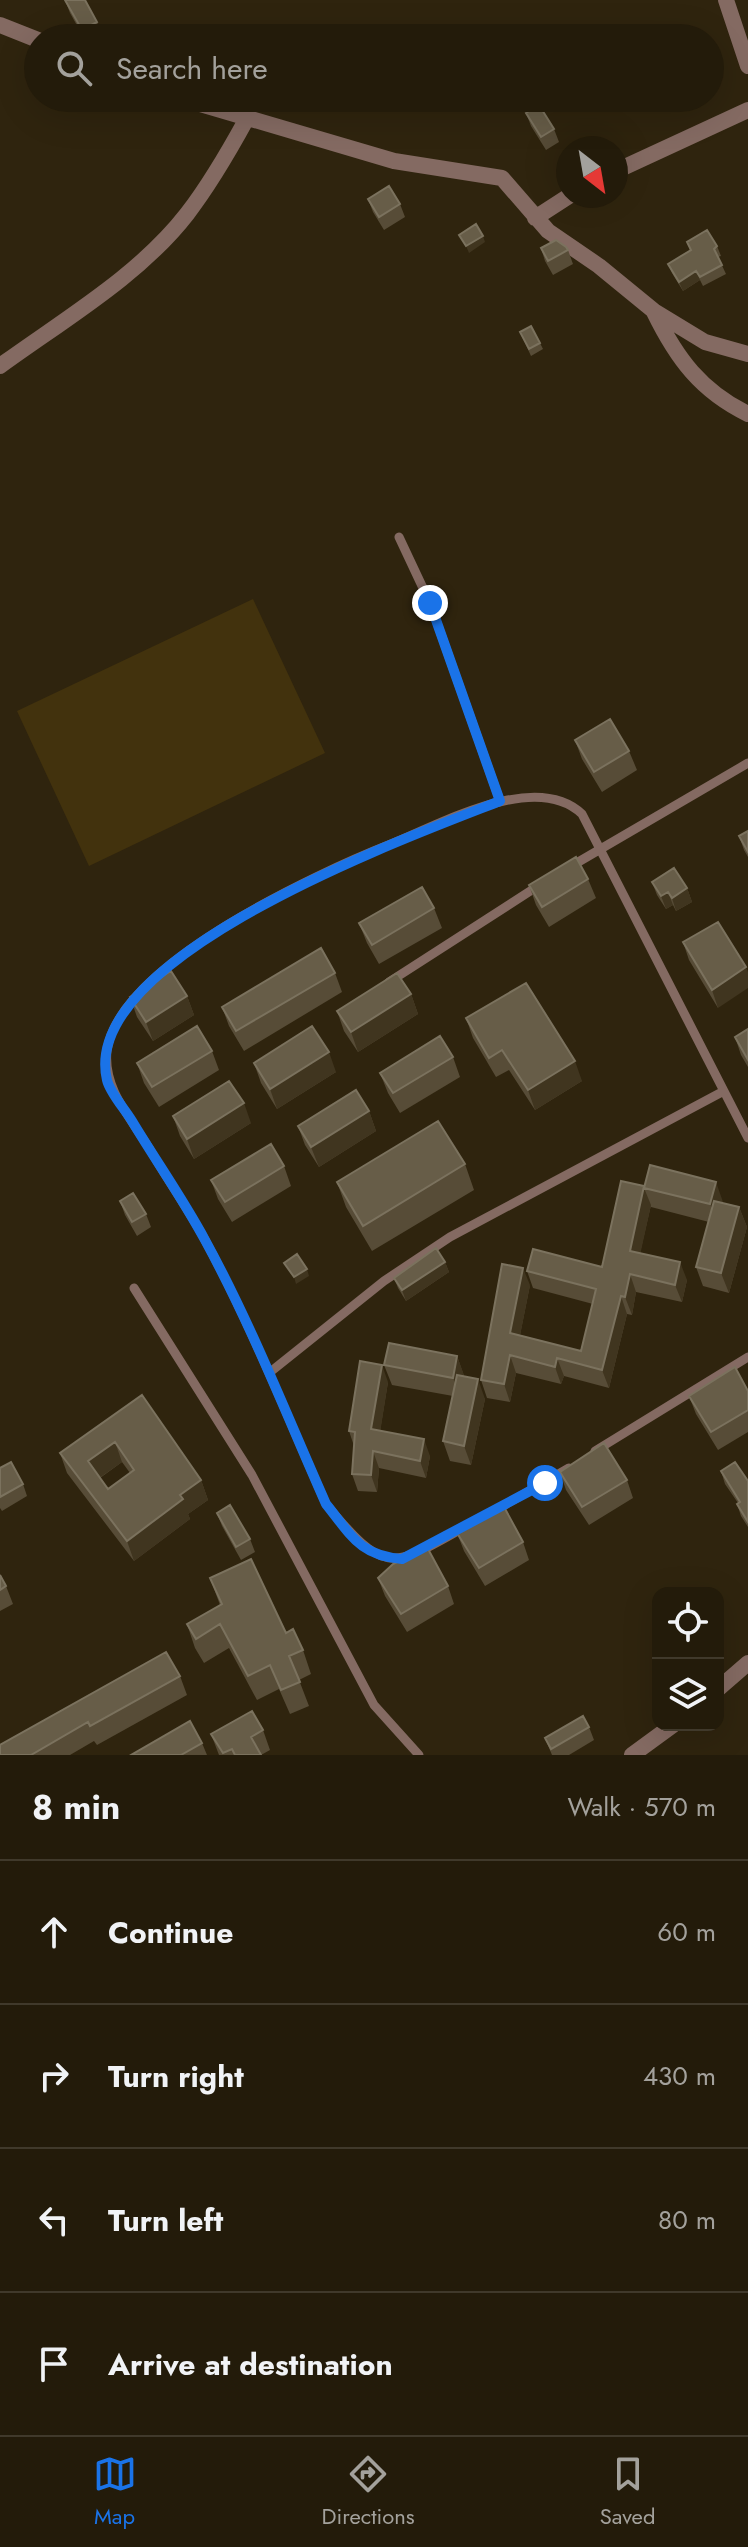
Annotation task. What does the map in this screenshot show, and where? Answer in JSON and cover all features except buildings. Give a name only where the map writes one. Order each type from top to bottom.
[{"type":"street","points":[[726,0],[748,66]]},
{"type":"street","points":[[0,25],[24,34]]},
{"type":"street","points":[[628,165],[748,110]]},
{"type":"street","points":[[222,112],[394,161],[502,178],[535,218],[654,311],[705,342],[748,354]]},
{"type":"street","points":[[0,366],[154,250],[186,216],[219,169],[246,120]]},
{"type":"street","points":[[535,218],[556,204]]},
{"type":"street","points":[[654,311],[687,370],[716,397],[748,414]]},
{"type":"street","points":[[724,1684],[748,1663]]},
{"type":"street","points":[[632,1755],[665,1731]]},
{"type":"lane","points":[[399,537],[430,603],[500,801]]},
{"type":"lane","points":[[556,875],[748,763]]},
{"type":"lane","points":[[478,1520],[402,1559],[377,1557],[354,1539],[326,1504],[269,1373],[205,1240],[107,1081],[107,1049],[124,1008],[159,972],[229,922],[384,847],[500,801],[554,796],[571,803],[582,814],[748,1138]]},
{"type":"lane","points":[[384,986],[544,882]]},
{"type":"lane","points":[[269,1373],[384,1281],[450,1237],[722,1092]]},
{"type":"lane","points":[[134,1288],[252,1475],[374,1705],[419,1755]]},
{"type":"lane","points":[[491,1513],[748,1357]]},
{"type":"shaded area","points":[[253,599],[325,753],[89,866],[17,711]]},
{"type":"route","points":[[430,603],[500,801],[384,847],[229,922],[159,972],[124,1008],[107,1049],[107,1081],[205,1240],[269,1373],[326,1504],[354,1539],[377,1557],[402,1559],[545,1483]]}]
